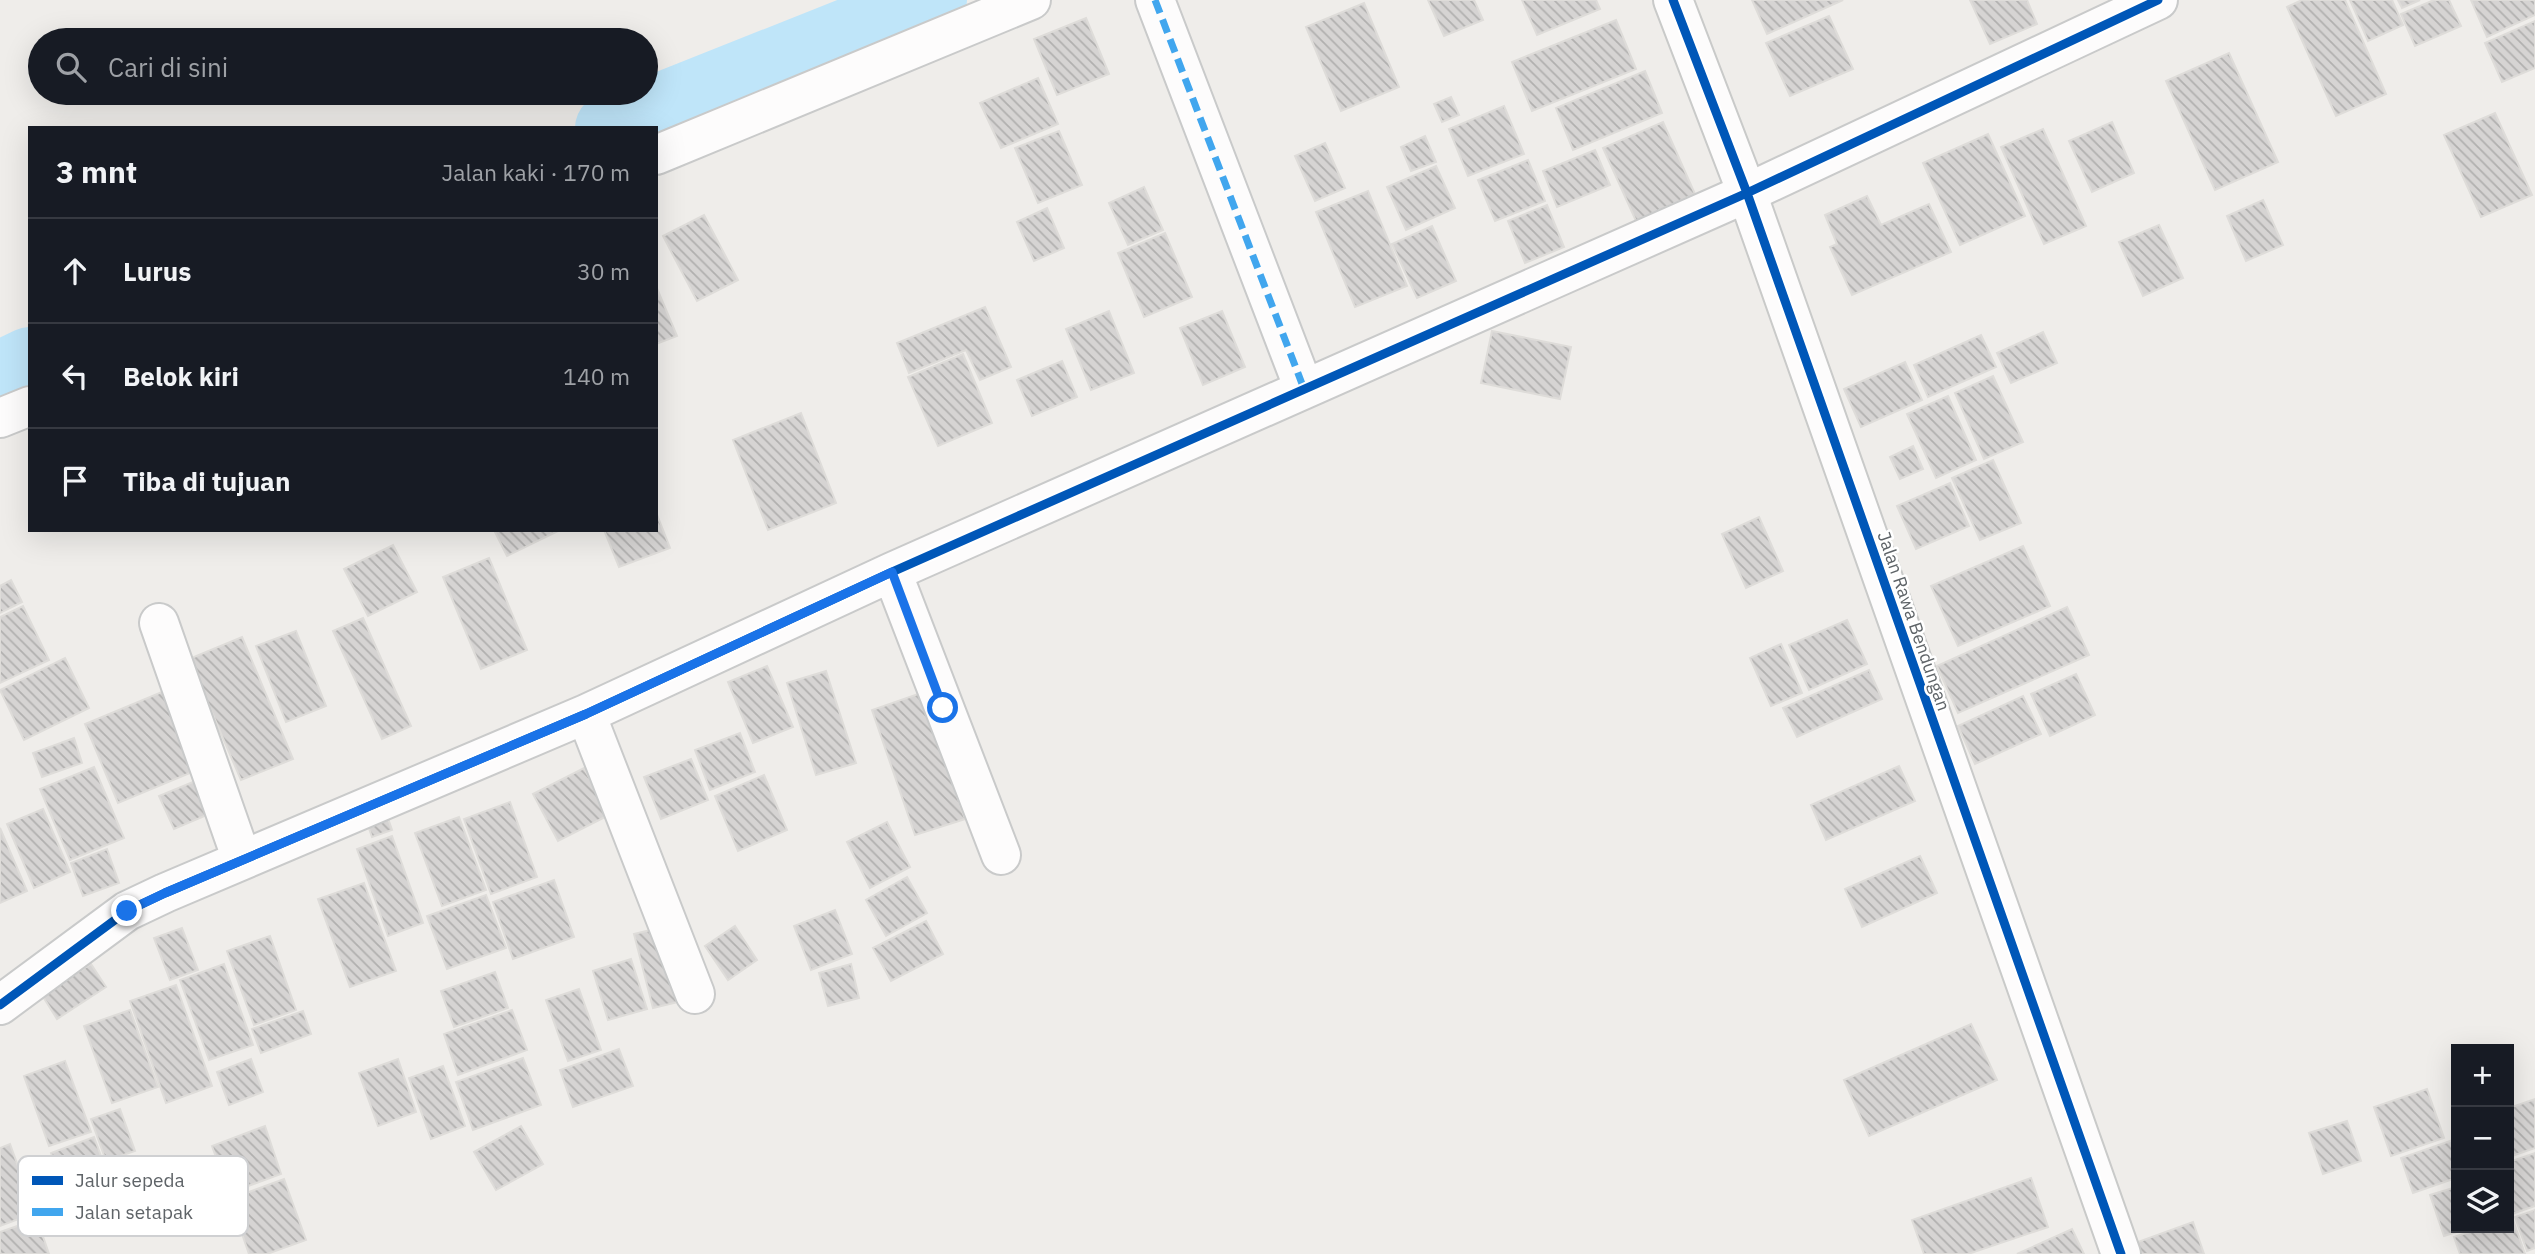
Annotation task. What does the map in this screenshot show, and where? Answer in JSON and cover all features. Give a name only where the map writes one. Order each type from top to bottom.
[{"type":"street","points":[[658,154],[1031,0]]},
{"type":"street","points":[[1155,0],[1304,389]]},
{"type":"street","name":"Jalan Rawa Bendungan","points":[[1673,0],[1747,193],[2120,1254]]},
{"type":"street","points":[[0,1005],[127,911],[586,714],[892,572],[1747,193],[2158,0]]},
{"type":"street","points":[[0,418],[28,407]]},
{"type":"street","points":[[892,572],[1001,855]]},
{"type":"street","points":[[159,623],[242,860]]},
{"type":"street","points":[[586,714],[695,994]]},
{"type":"building","points":[[1428,0],[1474,0],[1483,20],[1444,36]]},
{"type":"building","points":[[1522,0],[1596,0],[1600,9],[1537,35]]},
{"type":"building","points":[[1752,0],[1843,0],[1767,34]]},
{"type":"building","points":[[1970,0],[2027,0],[2037,24],[1990,44]]},
{"type":"building","points":[[2302,0],[2345,0],[2386,94],[2336,116],[2287,7]]},
{"type":"building","points":[[2350,0],[2392,0],[2403,25],[2368,41]]},
{"type":"building","points":[[2398,0],[2420,0],[2402,8]]},
{"type":"building","points":[[2434,0],[2449,0],[2461,26],[2415,46],[2401,14]]},
{"type":"building","points":[[2471,0],[2535,0],[2535,15],[2487,37]]},
{"type":"building","points":[[1364,3],[1399,87],[1341,111],[1306,27]]},
{"type":"building","points":[[1829,16],[1853,69],[1790,96],[1766,43]]},
{"type":"building","points":[[1086,18],[1109,74],[1057,95],[1034,39]]},
{"type":"building","points":[[1616,20],[1636,69],[1532,111],[1512,62]]},
{"type":"building","points":[[2535,21],[2535,68],[2502,82],[2485,43]]},
{"type":"building","points":[[2229,53],[2278,162],[2215,190],[2166,81]]},
{"type":"building","points":[[1645,71],[1662,113],[1573,150],[1556,108]]},
{"type":"building","points":[[1038,78],[1058,124],[1001,148],[980,103]]},
{"type":"building","points":[[1451,97],[1459,115],[1442,122],[1434,104]]},
{"type":"building","points":[[1504,106],[1524,154],[1468,176],[1449,129]]},
{"type":"building","points":[[2495,113],[2532,195],[2481,217],[2444,135]]},
{"type":"building","points":[[1663,122],[1695,194],[1636,221],[1603,148]]},
{"type":"building","points":[[2112,122],[2134,173],[2092,192],[2069,141]]},
{"type":"building","points":[[2043,129],[2086,226],[2044,244],[2001,147]]},
{"type":"building","points":[[1059,131],[1082,185],[1038,203],[1015,148]]},
{"type":"building","points":[[1988,134],[2025,216],[1960,245],[1923,163]]},
{"type":"building","points":[[1425,136],[1436,162],[1411,171],[1401,147]]},
{"type":"building","points":[[1325,143],[1345,188],[1315,201],[1295,156]]},
{"type":"building","points":[[1595,150],[1610,185],[1557,207],[1543,171]]},
{"type":"building","points":[[1528,160],[1545,201],[1495,221],[1478,180]]},
{"type":"building","points":[[1436,166],[1455,208],[1406,230],[1387,187]]},
{"type":"building","points":[[1144,187],[1163,230],[1128,245],[1109,203]]},
{"type":"building","points":[[1368,191],[1407,286],[1355,307],[1316,212]]},
{"type":"building","points":[[1867,196],[1881,225],[1929,204],[1951,252],[1852,295],[1830,247],[1837,244],[1825,215]]},
{"type":"building","points":[[2263,200],[2283,245],[2246,261],[2227,216]]},
{"type":"building","points":[[1547,205],[1564,247],[1525,263],[1508,221]]},
{"type":"building","points":[[1047,208],[1064,248],[1034,261],[1017,222]]},
{"type":"building","points":[[704,215],[738,280],[697,301],[663,236]]},
{"type":"building","points":[[2159,225],[2183,278],[2143,296],[2119,242]]},
{"type":"building","points":[[1432,226],[1456,281],[1417,298],[1392,244]]},
{"type":"building","points":[[1165,233],[1192,297],[1144,317],[1118,253]]},
{"type":"building","points":[[658,291],[677,336],[658,343]]},
{"type":"building","points":[[985,307],[1011,367],[980,380],[966,350],[909,373],[897,343]]},
{"type":"building","points":[[1109,311],[1134,373],[1091,390],[1066,329]]},
{"type":"building","points":[[1222,311],[1245,367],[1203,385],[1180,328]]},
{"type":"building","points":[[1492,331],[1571,347],[1560,399],[1481,383]]},
{"type":"building","points":[[2043,332],[2057,363],[2011,383],[1997,353]]},
{"type":"building","points":[[1981,335],[1996,367],[1928,397],[1914,365]]},
{"type":"building","points":[[963,354],[992,423],[938,446],[908,377]]},
{"type":"building","points":[[1062,361],[1077,397],[1032,416],[1017,380]]},
{"type":"building","points":[[1905,362],[1922,400],[1861,427],[1844,389]]},
{"type":"building","points":[[1993,376],[2023,442],[1984,459],[1955,393]]},
{"type":"building","points":[[1948,396],[1976,460],[1936,478],[1907,414]]},
{"type":"building","points":[[801,413],[836,503],[768,530],[733,440]]},
{"type":"building","points":[[1913,446],[1923,469],[1900,479],[1890,457]]},
{"type":"building","points":[[1993,460],[2021,523],[1980,540],[1952,478]]},
{"type":"building","points":[[1950,483],[1969,526],[1916,549],[1897,506]]},
{"type":"building","points":[[658,517],[670,548],[619,567],[605,532],[658,532]]},
{"type":"building","points":[[1759,517],[1783,571],[1746,588],[1722,534]]},
{"type":"building","points":[[495,532],[556,532],[507,556]]},
{"type":"building","points":[[393,545],[417,592],[368,616],[344,569]]},
{"type":"building","points":[[2023,546],[2050,606],[1958,646],[1931,586]]},
{"type":"building","points":[[489,558],[527,650],[481,669],[443,577]]},
{"type":"building","points":[[11,580],[22,602],[0,613],[0,586]]},
{"type":"building","points":[[23,606],[49,660],[0,683],[0,617]]},
{"type":"building","points":[[2067,607],[2089,655],[1958,713],[1937,666]]},
{"type":"building","points":[[363,618],[411,726],[382,739],[333,631]]},
{"type":"building","points":[[1847,620],[1867,664],[1809,690],[1789,645]]},
{"type":"building","points":[[296,631],[326,706],[286,722],[256,646]]},
{"type":"building","points":[[242,637],[293,759],[241,780],[189,659]]},
{"type":"building","points":[[1781,644],[1802,693],[1771,706],[1750,658]]},
{"type":"building","points":[[65,658],[89,708],[24,740],[0,690]]},
{"type":"building","points":[[767,666],[793,727],[753,743],[728,682]]},
{"type":"building","points":[[1869,670],[1882,699],[1797,737],[1783,708]]},
{"type":"building","points":[[826,671],[856,763],[816,775],[787,683]]},
{"type":"building","points":[[2076,674],[2095,715],[2050,736],[2031,694]]},
{"type":"building","points":[[169,689],[202,768],[118,803],[85,724]]},
{"type":"building","points":[[921,693],[965,819],[915,835],[872,710]]},
{"type":"building","points":[[2023,696],[2041,734],[1975,764],[1958,726]]},
{"type":"building","points":[[740,733],[755,772],[710,790],[695,750]]},
{"type":"building","points":[[74,738],[82,763],[42,777],[33,753]]},
{"type":"building","points":[[691,759],[708,800],[661,819],[644,777]]},
{"type":"building","points":[[1899,766],[1915,801],[1826,840],[1811,805]]},
{"type":"building","points":[[94,767],[124,838],[70,860],[40,789]]},
{"type":"building","points":[[584,768],[609,815],[558,841],[533,794]]},
{"type":"building","points":[[764,775],[787,830],[738,851],[715,796]]},
{"type":"building","points":[[200,779],[214,812],[174,829],[159,796]]},
{"type":"building","points":[[510,802],[537,877],[491,894],[464,819]]},
{"type":"building","points":[[384,807],[392,830],[372,837],[364,814]]},
{"type":"building","points":[[43,809],[70,872],[34,888],[7,824]]},
{"type":"building","points":[[459,817],[486,890],[442,906],[415,833]]},
{"type":"building","points":[[887,822],[910,867],[870,888],[847,842]]},
{"type":"building","points":[[0,828],[27,891],[0,903]]},
{"type":"building","points":[[392,836],[423,923],[388,936],[357,849]]},
{"type":"building","points":[[107,849],[119,883],[83,896],[71,863]]},
{"type":"building","points":[[1920,856],[1937,893],[1862,927],[1845,889]]},
{"type":"building","points":[[907,877],[927,913],[886,936],[866,900]]},
{"type":"building","points":[[554,880],[574,937],[513,959],[493,902]]},
{"type":"building","points":[[364,883],[396,971],[350,987],[318,899]]},
{"type":"building","points":[[486,895],[506,948],[447,969],[427,916]]},
{"type":"building","points":[[835,910],[852,954],[811,970],[794,926]]},
{"type":"building","points":[[926,921],[943,954],[891,981],[873,948]]},
{"type":"building","points":[[735,926],[757,960],[728,980],[705,946]]},
{"type":"building","points":[[663,927],[682,1001],[653,1008],[634,934]]},
{"type":"building","points":[[182,928],[198,970],[170,980],[154,938]]},
{"type":"building","points":[[270,936],[296,1010],[254,1025],[227,951]]},
{"type":"building","points":[[631,959],[647,1009],[608,1020],[593,971]]},
{"type":"building","points":[[91,964],[106,987],[57,1019],[42,995]]},
{"type":"building","points":[[224,964],[253,1045],[209,1060],[180,980]]},
{"type":"building","points":[[851,964],[859,998],[828,1006],[819,973]]},
{"type":"building","points":[[495,972],[508,1008],[454,1027],[441,991]]},
{"type":"building","points":[[176,985],[212,1086],[166,1103],[130,1001]]},
{"type":"building","points":[[579,989],[601,1050],[568,1061],[546,1000]]},
{"type":"building","points":[[130,1010],[158,1087],[112,1103],[84,1026]]},
{"type":"building","points":[[512,1010],[527,1050],[458,1075],[444,1034]]},
{"type":"building","points":[[303,1011],[311,1034],[261,1053],[252,1029]]},
{"type":"building","points":[[1971,1024],[1997,1080],[1869,1136],[1844,1080]]},
{"type":"building","points":[[619,1049],[633,1086],[573,1107],[560,1070]]},
{"type":"building","points":[[523,1058],[541,1105],[473,1130],[456,1082]]},
{"type":"building","points":[[251,1059],[263,1092],[229,1105],[217,1072]]},
{"type":"building","points":[[398,1059],[416,1112],[378,1126],[359,1073]]},
{"type":"building","points":[[65,1061],[91,1132],[49,1146],[24,1076]]},
{"type":"building","points":[[443,1066],[465,1126],[431,1139],[409,1078]]},
{"type":"building","points":[[2427,1089],[2444,1138],[2391,1156],[2374,1107]]},
{"type":"building","points":[[2535,1099],[2535,1148],[2514,1155],[2514,1107]]},
{"type":"building","points":[[120,1109],[135,1151],[120,1156],[104,1156],[91,1119]]},
{"type":"building","points":[[2347,1121],[2361,1161],[2323,1174],[2309,1133]]},
{"type":"building","points":[[265,1126],[281,1174],[248,1186],[248,1156],[216,1156],[212,1146]]},
{"type":"building","points":[[521,1126],[543,1164],[496,1190],[474,1152]]},
{"type":"building","points":[[94,1137],[101,1156],[52,1156],[51,1153]]},
{"type":"building","points":[[2451,1141],[2451,1180],[2413,1193],[2401,1158]]},
{"type":"building","points":[[10,1144],[18,1166],[18,1219],[0,1226],[0,1148]]},
{"type":"building","points":[[2535,1153],[2535,1206],[2514,1213],[2514,1170],[2514,1160]]},
{"type":"building","points":[[2031,1178],[2048,1227],[1968,1254],[1924,1254],[1912,1220]]},
{"type":"building","points":[[284,1179],[306,1240],[267,1254],[249,1254],[243,1236],[248,1236],[248,1192]]},
{"type":"building","points":[[2451,1189],[2451,1233],[2453,1233],[2444,1236],[2430,1195]]},
{"type":"building","points":[[2535,1210],[2535,1248],[2527,1251],[2515,1217]]},
{"type":"building","points":[[2193,1222],[2204,1254],[2139,1254],[2135,1243]]},
{"type":"building","points":[[2514,1223],[2525,1254],[2460,1254],[2454,1237],[2466,1233],[2514,1233]]},
{"type":"building","points":[[18,1226],[18,1236],[43,1236],[49,1254],[0,1254],[0,1232]]},
{"type":"building","points":[[2072,1229],[2084,1254],[2017,1254]]},
{"type":"waterway","points":[[615,126],[932,0]]},
{"type":"waterway","points":[[0,376],[28,363]]},
{"type":"marked path","points":[[1155,0],[1304,389]]},
{"type":"cycle path","points":[[1673,0],[1747,193],[2121,1254]]},
{"type":"cycle path","points":[[0,1005],[127,911],[165,893],[586,714],[892,572],[1747,193],[2158,0]]},
{"type":"route","points":[[127,911],[586,714],[892,572],[943,708]]}]
